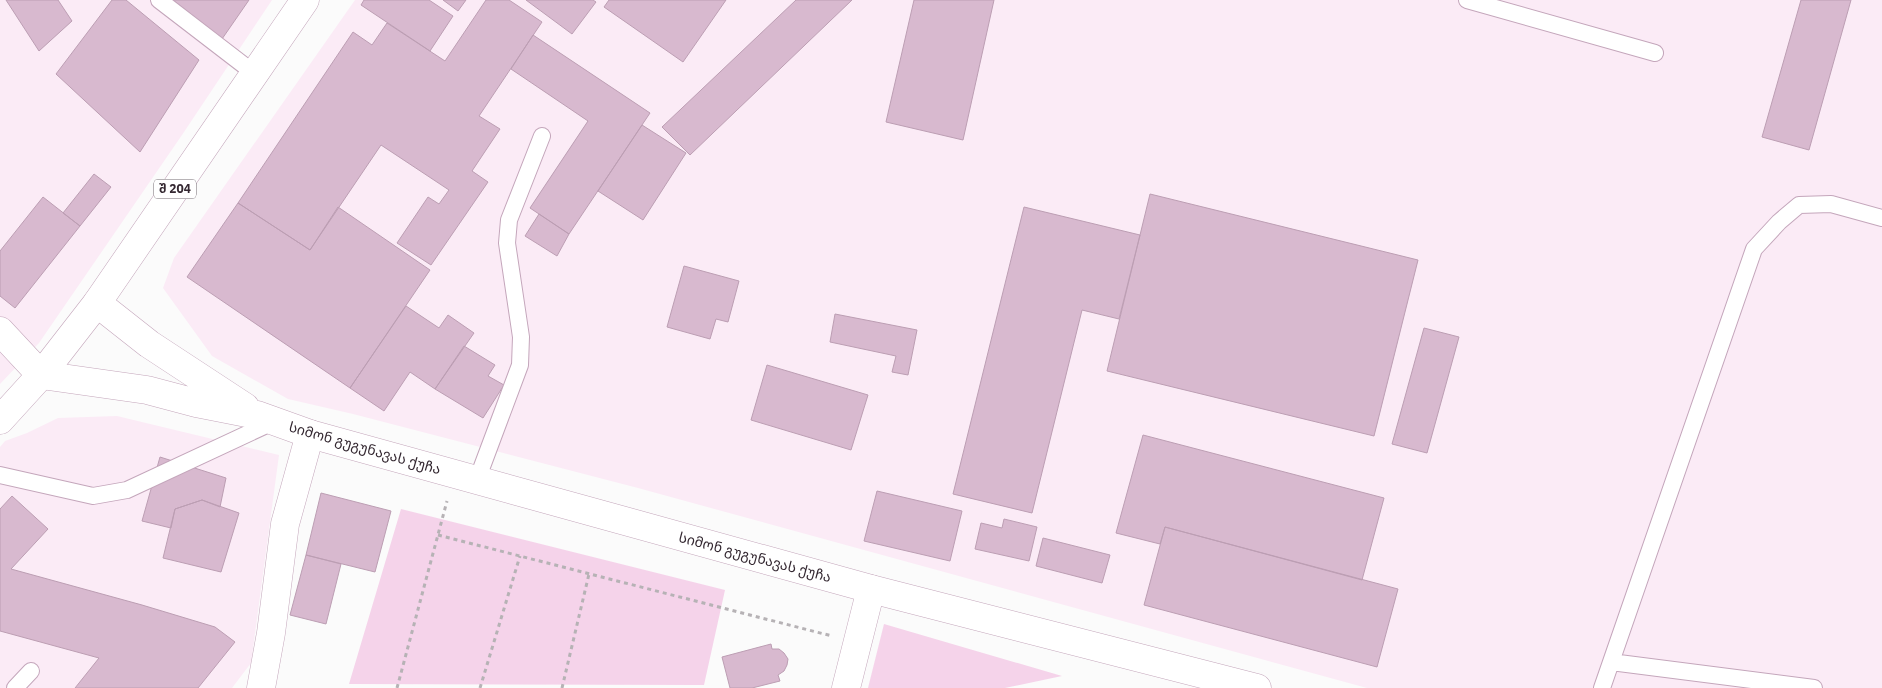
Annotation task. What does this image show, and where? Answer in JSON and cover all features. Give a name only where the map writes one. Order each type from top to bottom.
[{"type":"main road","name":"შ 204","points":[[0,420],[41,375],[97,302],[305,0]]},
{"type":"main road","name":"სიმონ გუგუნავას ქუჩა","points":[[97,302],[149,344],[266,418]]},
{"type":"main road","points":[[0,331],[41,375]]},
{"type":"main road","name":"სიმონ გუგუნავას ქუჩა","points":[[41,375],[147,390],[266,418],[310,434],[871,589],[1256,688]]},
{"type":"main road","points":[[261,688],[271,633],[285,524],[310,434]]},
{"type":"main road","points":[[846,688],[871,589]]},
{"type":"lane","points":[[160,0],[254,74]]},
{"type":"lane","points":[[1467,0],[1655,53]]},
{"type":"lane","points":[[465,477],[520,365],[521,337],[507,243],[508,228],[509,220],[542,136]]},
{"type":"lane","points":[[1602,688],[1754,249],[1779,222],[1799,205],[1831,204],[1882,218]]},
{"type":"lane","points":[[0,474],[93,496],[128,490],[266,418]]},
{"type":"lane","points":[[1611,662],[1814,688]]},
{"type":"lane","points":[[15,688],[31,671]]},
{"type":"path","points":[[397,688],[438,535],[465,477]]},
{"type":"path","points":[[438,535],[858,643]]},
{"type":"path","points":[[480,688],[520,556]]},
{"type":"path","points":[[562,688],[588,574]]},
{"type":"shaded area","points":[[0,0],[272,0],[39,343],[0,384]]},
{"type":"shaded area","points":[[355,0],[1882,0],[1882,688],[1367,688],[638,488],[288,399],[212,356],[163,288],[174,258]]},
{"type":"shaded area","points":[[117,416],[279,455],[251,663],[232,688],[0,688],[0,447],[5,441],[58,418]]},
{"type":"shaded area","points":[[401,509],[725,590],[704,685],[349,684]]},
{"type":"shaded area","points":[[884,624],[1062,676],[1005,688],[868,688]]},
{"type":"building","points":[[6,0],[58,0],[72,21],[39,51]]},
{"type":"building","points":[[112,0],[126,0],[199,60],[140,152],[56,74]]},
{"type":"building","points":[[173,0],[249,0],[222,39]]},
{"type":"building","points":[[364,0],[429,0],[453,16],[430,51],[361,5]]},
{"type":"building","points":[[443,0],[466,0],[458,11]]},
{"type":"building","points":[[486,0],[509,0],[542,22],[479,116],[500,129],[472,171],[488,182],[431,265],[397,243],[428,197],[439,204],[449,190],[381,145],[310,250],[238,203],[353,32],[372,45],[387,23],[445,61]]},
{"type":"building","points":[[526,0],[593,0],[596,2],[572,34]]},
{"type":"building","points":[[609,0],[726,0],[683,62],[604,7]]},
{"type":"building","points":[[796,0],[852,0],[690,155],[662,127]]},
{"type":"building","points":[[914,0],[994,0],[963,140],[886,122]]},
{"type":"building","points":[[1801,0],[1851,0],[1809,150],[1762,137]]},
{"type":"building","points":[[533,35],[650,113],[569,234],[530,208],[588,121],[511,69]]},
{"type":"building","points":[[642,125],[686,153],[643,220],[598,191]]},
{"type":"building","points":[[94,174],[111,187],[80,226],[63,213]]},
{"type":"building","points":[[1150,194],[1418,260],[1374,436],[1107,371]]},
{"type":"building","points":[[43,197],[80,226],[15,308],[0,296],[0,251]]},
{"type":"building","points":[[238,203],[310,250],[338,207],[430,270],[350,388],[187,277]]},
{"type":"building","points":[[1024,207],[1140,235],[1119,319],[1082,310],[1032,513],[953,494]]},
{"type":"building","points":[[539,214],[569,234],[557,256],[525,236]]},
{"type":"building","points":[[684,266],[739,281],[728,322],[716,319],[710,339],[667,327]]},
{"type":"building","points":[[406,306],[439,328],[448,315],[474,333],[435,389],[410,372],[384,411],[350,388]]},
{"type":"building","points":[[835,314],[917,330],[908,375],[892,372],[896,356],[830,342]]},
{"type":"building","points":[[1424,328],[1459,337],[1427,453],[1392,444]]},
{"type":"building","points":[[464,346],[495,365],[488,376],[504,385],[483,418],[435,389]]},
{"type":"building","points":[[767,365],[868,395],[851,450],[751,420]]},
{"type":"building","points":[[1143,435],[1384,498],[1362,580],[1165,527],[1160,544],[1116,533]]},
{"type":"building","points":[[160,457],[226,478],[220,507],[202,500],[175,509],[171,528],[142,521]]},
{"type":"building","points":[[877,491],[962,511],[950,561],[864,541]]},
{"type":"building","points":[[321,493],[391,511],[375,572],[306,555]]},
{"type":"building","points":[[12,496],[48,529],[11,569],[215,627],[235,642],[198,688],[75,688],[99,658],[0,631],[0,509]]},
{"type":"building","points":[[202,500],[239,513],[221,572],[163,558],[175,509]]},
{"type":"building","points":[[1004,519],[1037,527],[1029,561],[975,549],[981,523],[1002,528]]},
{"type":"building","points":[[1165,527],[1398,589],[1377,667],[1144,605]]},
{"type":"building","points":[[1043,538],[1110,555],[1102,583],[1036,566]]},
{"type":"building","points":[[306,555],[341,564],[326,624],[290,615]]},
{"type":"building","points":[[771,644],[772,649],[779,649],[788,659],[784,671],[778,675],[780,681],[752,688],[730,688],[722,657]]}]
